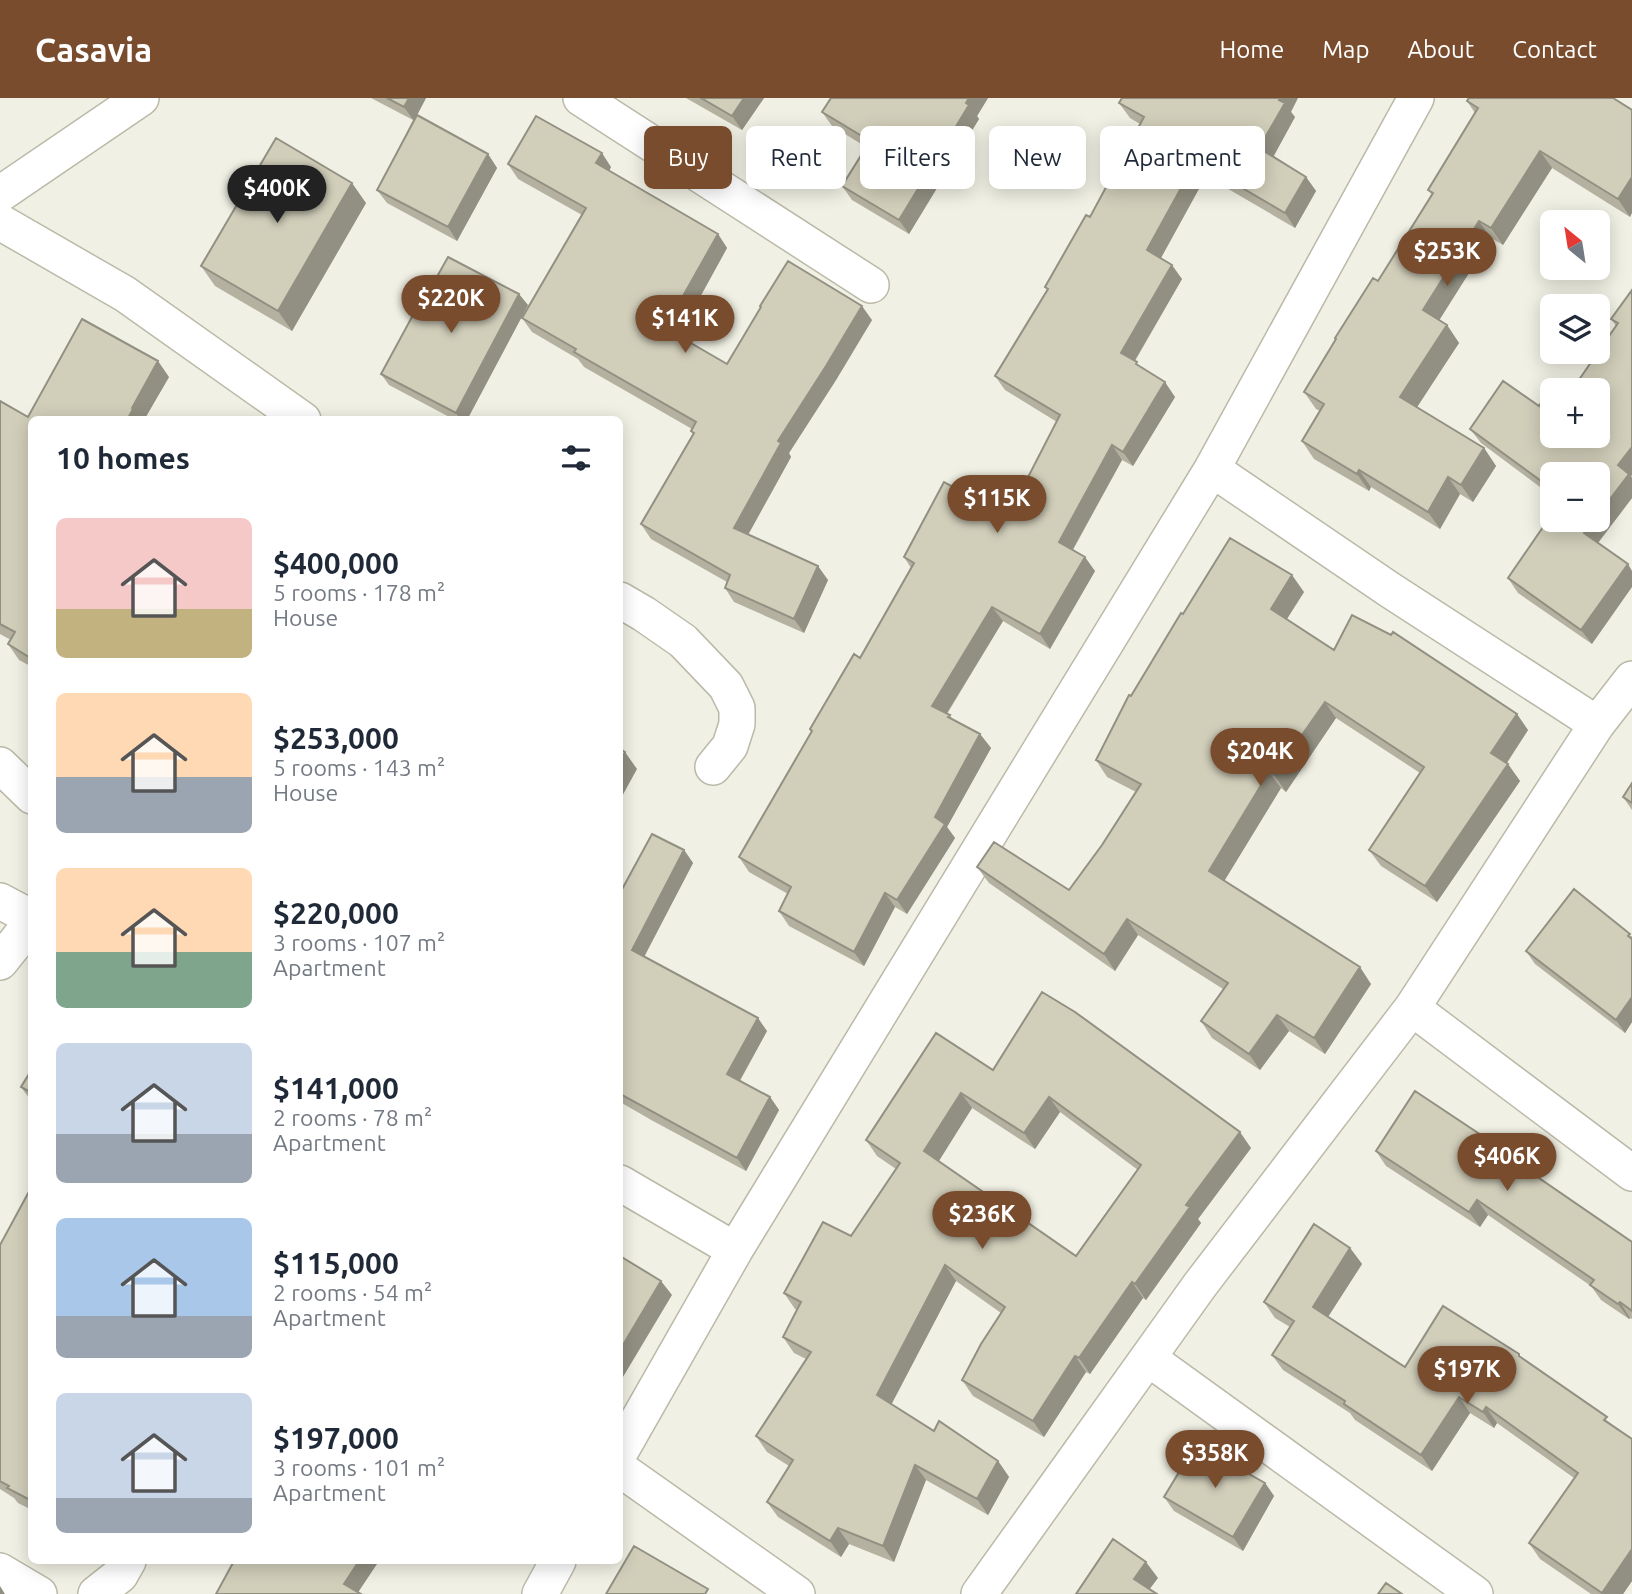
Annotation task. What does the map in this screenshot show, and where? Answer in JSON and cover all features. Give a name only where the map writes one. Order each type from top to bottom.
[{"type":"street","points":[[0,194],[141,98]]},
{"type":"street","points":[[581,98],[871,285]]},
{"type":"street","points":[[623,1447],[735,1250],[1212,469],[1416,98]]},
{"type":"street","points":[[0,222],[125,294],[297,416]]},
{"type":"street","points":[[1212,469],[1390,590],[1597,724]]},
{"type":"street","points":[[623,602],[683,641],[726,686],[737,708],[737,724],[730,746],[713,767]]},
{"type":"street","points":[[979,1594],[1200,1285],[1412,1008],[1597,724],[1632,678]]},
{"type":"street","points":[[0,765],[28,792]]},
{"type":"street","points":[[0,901],[28,918]]},
{"type":"street","points":[[0,962],[28,925]]},
{"type":"street","points":[[1412,1008],[1632,1173]]},
{"type":"street","points":[[623,1184],[735,1250]]},
{"type":"street","points":[[1148,1358],[1475,1594]]},
{"type":"street","points":[[623,1471],[797,1594]]},
{"type":"street","points":[[96,1594],[120,1575],[126,1564]]},
{"type":"street","points":[[540,1594],[556,1564]]},
{"type":"street","points":[[0,1571],[39,1594]]},
{"type":"building","points":[[387,98],[409,98],[404,107]]},
{"type":"building","points":[[701,98],[744,98],[732,116]]},
{"type":"building","points":[[831,98],[969,98],[966,103],[969,105],[956,126],[860,126],[860,135],[822,112]]},
{"type":"building","points":[[1122,98],[1280,98],[1279,100],[1285,103],[1265,138],[1265,126],[1139,126],[1144,117],[1119,103]]},
{"type":"building","points":[[1469,98],[1613,98],[1632,110],[1632,177],[1618,199],[1540,151],[1491,228],[1479,221],[1423,310],[1447,325],[1400,397],[1484,448],[1461,485],[1448,477],[1428,512],[1359,470],[1357,474],[1302,441],[1324,404],[1304,392],[1373,278],[1378,281],[1433,193],[1428,190],[1478,108],[1467,101]]},
{"type":"building","points":[[417,115],[488,154],[448,227],[377,190]]},
{"type":"building","points":[[536,116],[602,153],[596,163],[718,234],[665,328],[727,364],[788,261],[862,306],[778,441],[781,443],[734,528],[818,566],[794,619],[725,588],[730,575],[641,524],[694,433],[691,431],[696,422],[574,352],[576,349],[522,318],[586,208],[508,164]]},
{"type":"building","points":[[276,138],[352,183],[278,311],[201,266]]},
{"type":"building","points":[[1265,152],[1306,177],[1285,213],[1244,189],[1265,189]]},
{"type":"building","points":[[860,157],[860,189],[918,189],[899,220],[846,188],[846,180]]},
{"type":"building","points":[[1105,189],[1181,189],[1147,250],[1172,265],[1121,353],[1165,382],[1123,452],[1112,445],[1059,542],[1085,557],[1040,634],[992,607],[932,706],[980,734],[935,817],[945,824],[897,900],[885,893],[854,952],[779,911],[791,887],[739,857],[854,654],[860,658],[914,563],[904,557],[944,482],[1004,514],[1021,484],[1024,485],[1060,415],[995,376],[1048,289],[1045,287],[1086,215],[1090,217]]},
{"type":"building","points":[[448,257],[519,294],[456,413],[381,374]]},
{"type":"building","points":[[1632,290],[1632,447],[1618,465],[1629,474],[1610,499],[1610,462],[1540,462],[1540,480],[1470,429],[1503,381],[1540,404],[1540,448],[1610,448],[1610,378],[1580,378],[1590,364],[1610,364],[1610,335],[1618,323],[1611,319]]},
{"type":"building","points":[[82,319],[158,361],[129,416],[29,416]]},
{"type":"building","points":[[0,401],[28,417],[28,656],[8,644],[15,632],[0,624]]},
{"type":"building","points":[[1540,531],[1585,532],[1628,564],[1581,630],[1508,578]]},
{"type":"building","points":[[1230,538],[1292,575],[1271,609],[1334,650],[1352,615],[1391,635],[1393,632],[1517,714],[1491,753],[1508,764],[1425,886],[1369,850],[1424,767],[1325,702],[1274,775],[1269,772],[1209,871],[1360,967],[1314,1038],[1277,1015],[1249,1054],[1201,1021],[1228,983],[1127,919],[1104,954],[977,867],[994,842],[1069,890],[1141,784],[1096,760],[1129,695],[1131,696]]},
{"type":"building","points":[[1632,783],[1632,803],[1623,797]]},
{"type":"building","points":[[652,834],[684,850],[632,950],[758,1018],[727,1074],[770,1097],[737,1158],[623,1096],[623,887]]},
{"type":"building","points":[[1574,889],[1630,934],[1628,936],[1632,939],[1632,997],[1616,1020],[1526,951]]},
{"type":"building","points":[[1042,992],[1075,1012],[1240,1132],[1186,1205],[1190,1207],[1135,1284],[1132,1282],[1079,1358],[1075,1356],[1033,1421],[962,1380],[1005,1307],[945,1265],[877,1395],[934,1431],[939,1421],[998,1461],[977,1499],[915,1465],[883,1546],[838,1528],[830,1541],[767,1502],[793,1460],[756,1436],[811,1352],[783,1337],[801,1302],[784,1293],[823,1222],[851,1236],[900,1163],[866,1140],[936,1033],[993,1070]],"holes":[[[961,1093],[1024,1133],[1049,1097],[1141,1165],[1076,1256],[924,1151]]]},
{"type":"building","points":[[28,1076],[28,1091],[21,1087]]},
{"type":"building","points":[[1415,1091],[1508,1153],[1507,1156],[1632,1242],[1632,1311],[1590,1285],[1594,1280],[1477,1200],[1469,1212],[1376,1151]]},
{"type":"building","points":[[28,1193],[28,1499],[7,1488],[9,1486],[0,1481],[0,1245]]},
{"type":"building","points":[[1314,1224],[1350,1248],[1313,1307],[1405,1367],[1443,1306],[1519,1354],[1607,1417],[1604,1420],[1632,1439],[1632,1549],[1602,1593],[1529,1543],[1578,1473],[1486,1407],[1483,1412],[1459,1397],[1421,1455],[1344,1404],[1345,1401],[1272,1355],[1294,1321],[1264,1302]]},
{"type":"building","points":[[623,1258],[661,1281],[623,1345]]},
{"type":"building","points":[[1196,1444],[1265,1483],[1233,1537],[1164,1497]]},
{"type":"building","points":[[1113,1539],[1146,1562],[1134,1579],[1157,1594],[1076,1594]]},
{"type":"building","points":[[634,1546],[708,1589],[705,1594],[606,1594]]},
{"type":"building","points":[[232,1564],[357,1564],[344,1584],[361,1594],[216,1594]]},
{"type":"building","points":[[1386,1583],[1402,1594],[1378,1594]]}]
